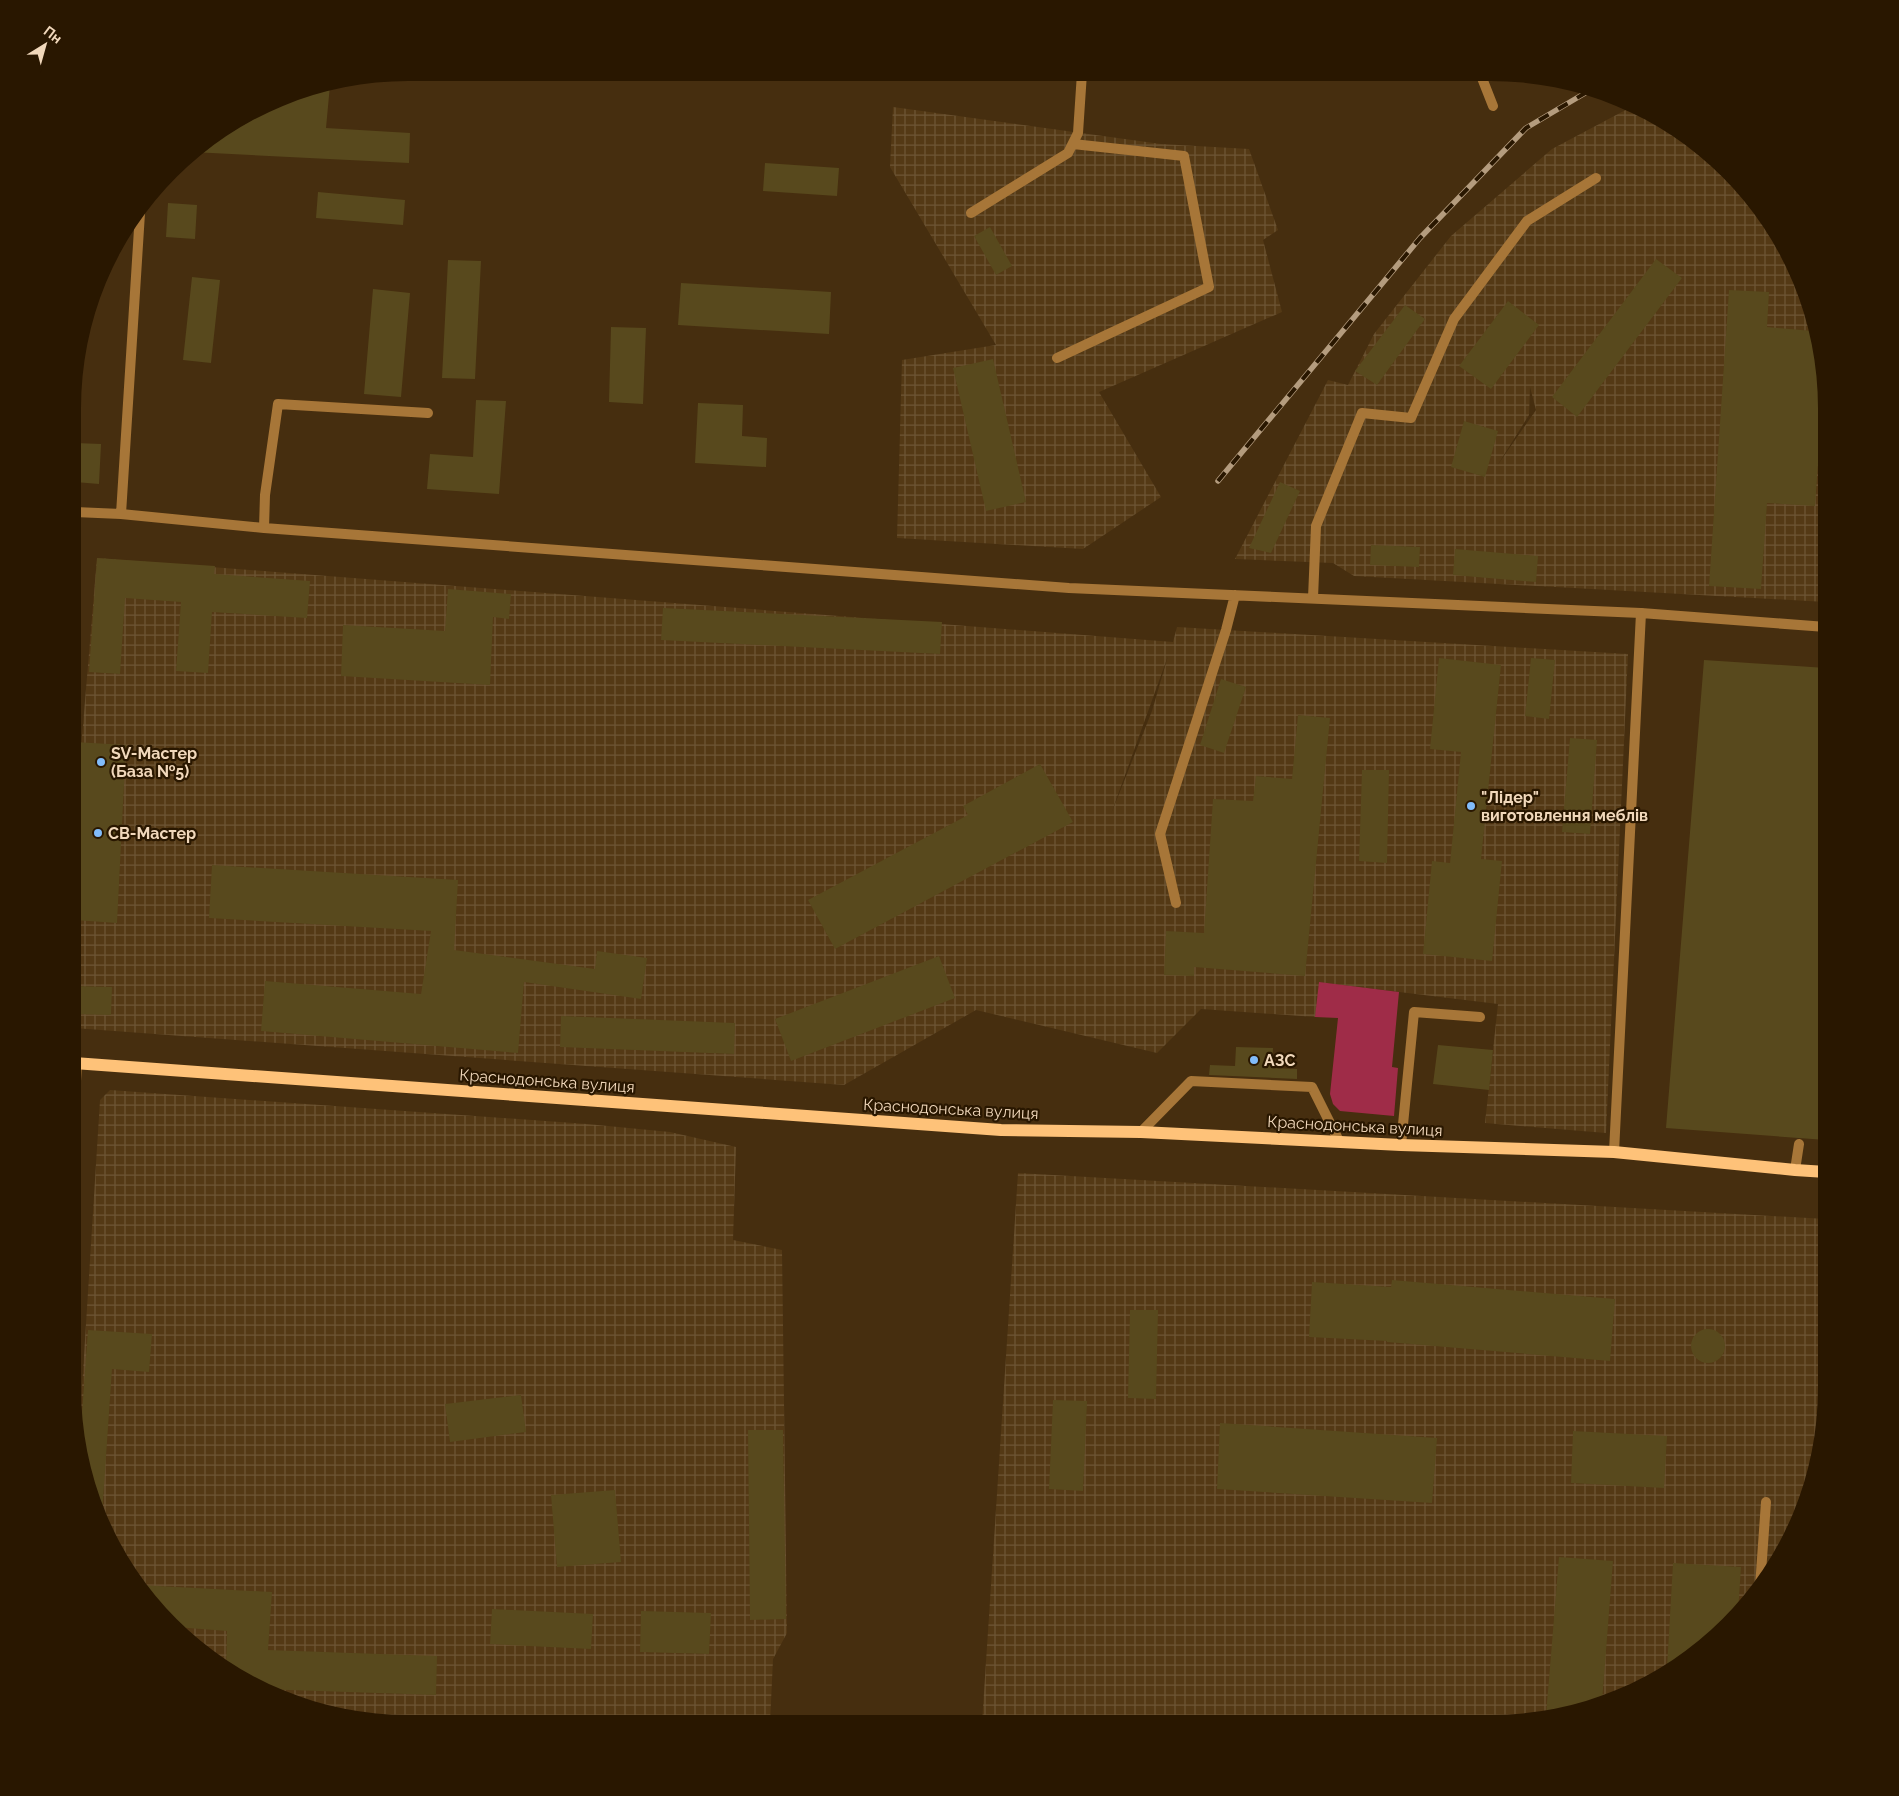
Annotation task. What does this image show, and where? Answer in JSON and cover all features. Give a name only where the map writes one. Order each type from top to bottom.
[{"type":"main road","name":"Краснодонська вулиця","points":[[81,1063],[991,1130],[1141,1132],[1400,1145],[1614,1152],[1818,1171]]},
{"type":"street","points":[[971,213],[1068,153],[1078,133],[1081,81]]},
{"type":"street","points":[[1483,81],[1493,106]]},
{"type":"street","points":[[1058,358],[1209,286],[1184,156],[1073,144]]},
{"type":"street","points":[[1313,598],[1316,526],[1362,413],[1411,418],[1454,319],[1527,220],[1596,178]]},
{"type":"street","points":[[121,514],[139,221]]},
{"type":"street","points":[[264,528],[265,495],[278,404],[428,413]]},
{"type":"street","points":[[81,512],[121,514],[264,528],[1069,588],[1641,613],[1818,626]]},
{"type":"street","points":[[1176,903],[1160,834],[1226,630],[1235,595]]},
{"type":"street","points":[[1614,1152],[1641,613]]},
{"type":"street","points":[[1400,1145],[1414,1012],[1480,1017]]},
{"type":"street","points":[[1141,1132],[1191,1081],[1312,1087],[1338,1141]]},
{"type":"street","points":[[1795,1170],[1799,1144]]},
{"type":"street","points":[[1761,1573],[1766,1502]]},
{"type":"shaded area","points":[[893,107],[1161,144],[1249,149],[1278,230],[1263,240],[1282,312],[1099,392],[1161,497],[1083,549],[897,538],[902,360],[996,345],[890,167]]},
{"type":"shaded area","points":[[1625,110],[1673,136],[1722,177],[1763,226],[1784,263],[1807,323],[1815,365],[1818,408],[1818,602],[1354,576],[1333,563],[1235,559],[1328,380],[1348,385],[1374,334],[1451,236],[1552,149]],"holes":[[[1530,387],[1536,410],[1497,466],[1529,415]]]},
{"type":"shaded area","points":[[97,558],[1173,642],[1177,627],[1628,654],[1606,1133],[1485,1123],[1498,1004],[1325,983],[1315,1017],[1201,1009],[1157,1053],[976,1010],[844,1085],[81,1029],[81,749]],"holes":[[[1168,656],[1152,711],[1111,814]]]},
{"type":"shaded area","points":[[1319,982],[1399,992],[1392,1067],[1398,1068],[1394,1116],[1340,1111],[1333,1104],[1330,1094],[1338,1018],[1315,1017]]},
{"type":"shaded area","points":[[110,1090],[587,1124],[670,1132],[736,1147],[733,1240],[782,1250],[787,1633],[773,1659],[770,1715],[408,1715],[365,1712],[323,1704],[263,1681],[226,1660],[193,1634],[149,1587],[136,1570],[115,1533],[92,1473],[84,1431],[81,1397],[100,1100]]},
{"type":"shaded area","points":[[1018,1173],[1818,1219],[1818,1388],[1815,1431],[1807,1473],[1784,1533],[1763,1570],[1722,1619],[1673,1660],[1636,1681],[1576,1704],[1512,1714],[983,1715]]},
{"type":"building","points":[[329,91],[326,128],[410,133],[409,163],[205,153],[226,136],[263,115],[283,106]]},
{"type":"building","points":[[765,163],[839,168],[837,196],[763,191]]},
{"type":"building","points":[[318,192],[405,200],[403,225],[316,218]]},
{"type":"building","points":[[168,203],[197,205],[195,239],[166,237]]},
{"type":"building","points":[[990,227],[1012,266],[996,275],[974,236]]},
{"type":"building","points":[[1656,259],[1682,278],[1577,417],[1552,397]]},
{"type":"building","points":[[448,260],[481,261],[475,379],[442,378]]},
{"type":"building","points":[[192,277],[220,280],[211,363],[183,360]]},
{"type":"building","points":[[681,283],[831,292],[829,334],[678,325]]},
{"type":"building","points":[[373,289],[410,293],[401,397],[364,394]]},
{"type":"building","points":[[1729,290],[1769,292],[1767,327],[1808,331],[1815,365],[1818,408],[1818,463],[1815,506],[1767,503],[1761,589],[1709,586]]},
{"type":"building","points":[[1508,301],[1539,325],[1491,389],[1459,366]]},
{"type":"building","points":[[1405,305],[1425,319],[1377,385],[1355,371]]},
{"type":"building","points":[[611,327],[646,328],[643,404],[609,402]]},
{"type":"building","points":[[993,359],[1026,502],[986,511],[953,368]]},
{"type":"building","points":[[476,400],[506,401],[499,494],[427,489],[430,454],[473,457]]},
{"type":"building","points":[[698,403],[743,405],[742,436],[767,438],[766,467],[695,463]]},
{"type":"building","points":[[1464,421],[1498,431],[1485,477],[1451,467]]},
{"type":"building","points":[[81,443],[101,444],[99,484],[81,482]]},
{"type":"building","points":[[1280,482],[1300,491],[1271,553],[1249,548]]},
{"type":"building","points":[[1371,545],[1420,547],[1419,567],[1370,565]]},
{"type":"building","points":[[1455,549],[1538,556],[1536,582],[1453,575]]},
{"type":"building","points":[[97,558],[215,566],[214,574],[310,581],[307,618],[212,612],[208,673],[176,671],[181,602],[125,598],[120,674],[89,672]]},
{"type":"building","points":[[448,589],[511,594],[509,619],[493,617],[490,685],[341,676],[343,625],[445,631]]},
{"type":"building","points":[[663,608],[942,622],[940,654],[661,640]]},
{"type":"building","name":"\"Лідер\" виготовлення меблів","points":[[1439,658],[1501,665],[1481,859],[1502,861],[1492,961],[1423,954],[1432,861],[1450,863],[1461,752],[1430,749]]},
{"type":"building","points":[[1531,658],[1555,660],[1549,719],[1525,716]]},
{"type":"building","points":[[1704,660],[1818,667],[1818,1139],[1666,1128]]},
{"type":"building","points":[[1221,679],[1246,687],[1224,753],[1200,745]]},
{"type":"building","points":[[1298,715],[1330,718],[1305,976],[1194,967],[1194,976],[1164,975],[1166,931],[1204,933],[1213,799],[1253,801],[1256,776],[1292,779]]},
{"type":"building","points":[[1570,738],[1597,740],[1590,834],[1562,832]]},
{"type":"building","name":"СВ-Мастер","points":[[81,742],[126,745],[117,923],[81,920]]},
{"type":"building","points":[[1040,764],[1073,822],[835,949],[808,900],[968,815],[963,806]]},
{"type":"building","points":[[1362,770],[1389,770],[1387,863],[1359,861]]},
{"type":"building","points":[[212,865],[458,880],[454,950],[595,969],[597,951],[647,958],[641,999],[524,982],[518,1053],[261,1031],[265,981],[421,994],[431,931],[209,918]]},
{"type":"building","points":[[939,956],[955,998],[791,1061],[775,1019]]},
{"type":"building","points":[[81,986],[112,987],[111,1015],[81,1014]]},
{"type":"building","points":[[561,1016],[735,1023],[734,1054],[560,1047]]},
{"type":"building","points":[[1438,1045],[1493,1050],[1489,1090],[1433,1084]]},
{"type":"building","points":[[1236,1047],[1273,1048],[1272,1068],[1297,1069],[1297,1079],[1209,1075],[1210,1065],[1235,1066]]},
{"type":"building","points":[[1392,1280],[1615,1299],[1610,1361],[1387,1341],[1309,1337],[1312,1282],[1391,1287]]},
{"type":"building","points":[[1130,1310],[1158,1310],[1156,1399],[1128,1398]]},
{"type":"building","points":[[1708,1329],[1720,1334],[1725,1346],[1720,1358],[1708,1363],[1696,1358],[1691,1346],[1696,1334]]},
{"type":"building","points":[[88,1330],[152,1334],[149,1372],[112,1369],[103,1504],[92,1473],[82,1411]]},
{"type":"building","points":[[521,1395],[526,1432],[450,1442],[445,1404]]},
{"type":"building","points":[[1053,1400],[1087,1401],[1083,1491],[1049,1489]]},
{"type":"building","points":[[1220,1423],[1437,1438],[1432,1503],[1217,1489]]},
{"type":"building","points":[[748,1430],[783,1430],[786,1619],[750,1620]]},
{"type":"building","points":[[1573,1431],[1667,1436],[1664,1488],[1571,1483]]},
{"type":"building","points":[[615,1490],[621,1562],[557,1567],[551,1495]]},
{"type":"building","points":[[1559,1557],[1613,1561],[1603,1695],[1576,1704],[1546,1710]]},
{"type":"building","points":[[1673,1563],[1741,1567],[1739,1601],[1706,1634],[1667,1663]]},
{"type":"building","points":[[148,1585],[272,1592],[268,1650],[437,1656],[436,1695],[283,1690],[226,1660],[227,1631],[186,1628]]},
{"type":"building","points":[[492,1609],[593,1614],[591,1649],[490,1644]]},
{"type":"building","points":[[641,1611],[711,1613],[709,1654],[640,1652]]},
{"type":"railway","points":[[1218,481],[1420,238],[1526,128],[1583,94]]},
{"type":"place","name":"SV-Мастер (База №5)","points":[[101,762]]},
{"type":"place","name":"\"Лідер\" виготовлення меблів","points":[[1471,806]]},
{"type":"place","name":"СВ-Мастер","points":[[98,833]]},
{"type":"place","name":"АЗС","points":[[1254,1060]]}]
